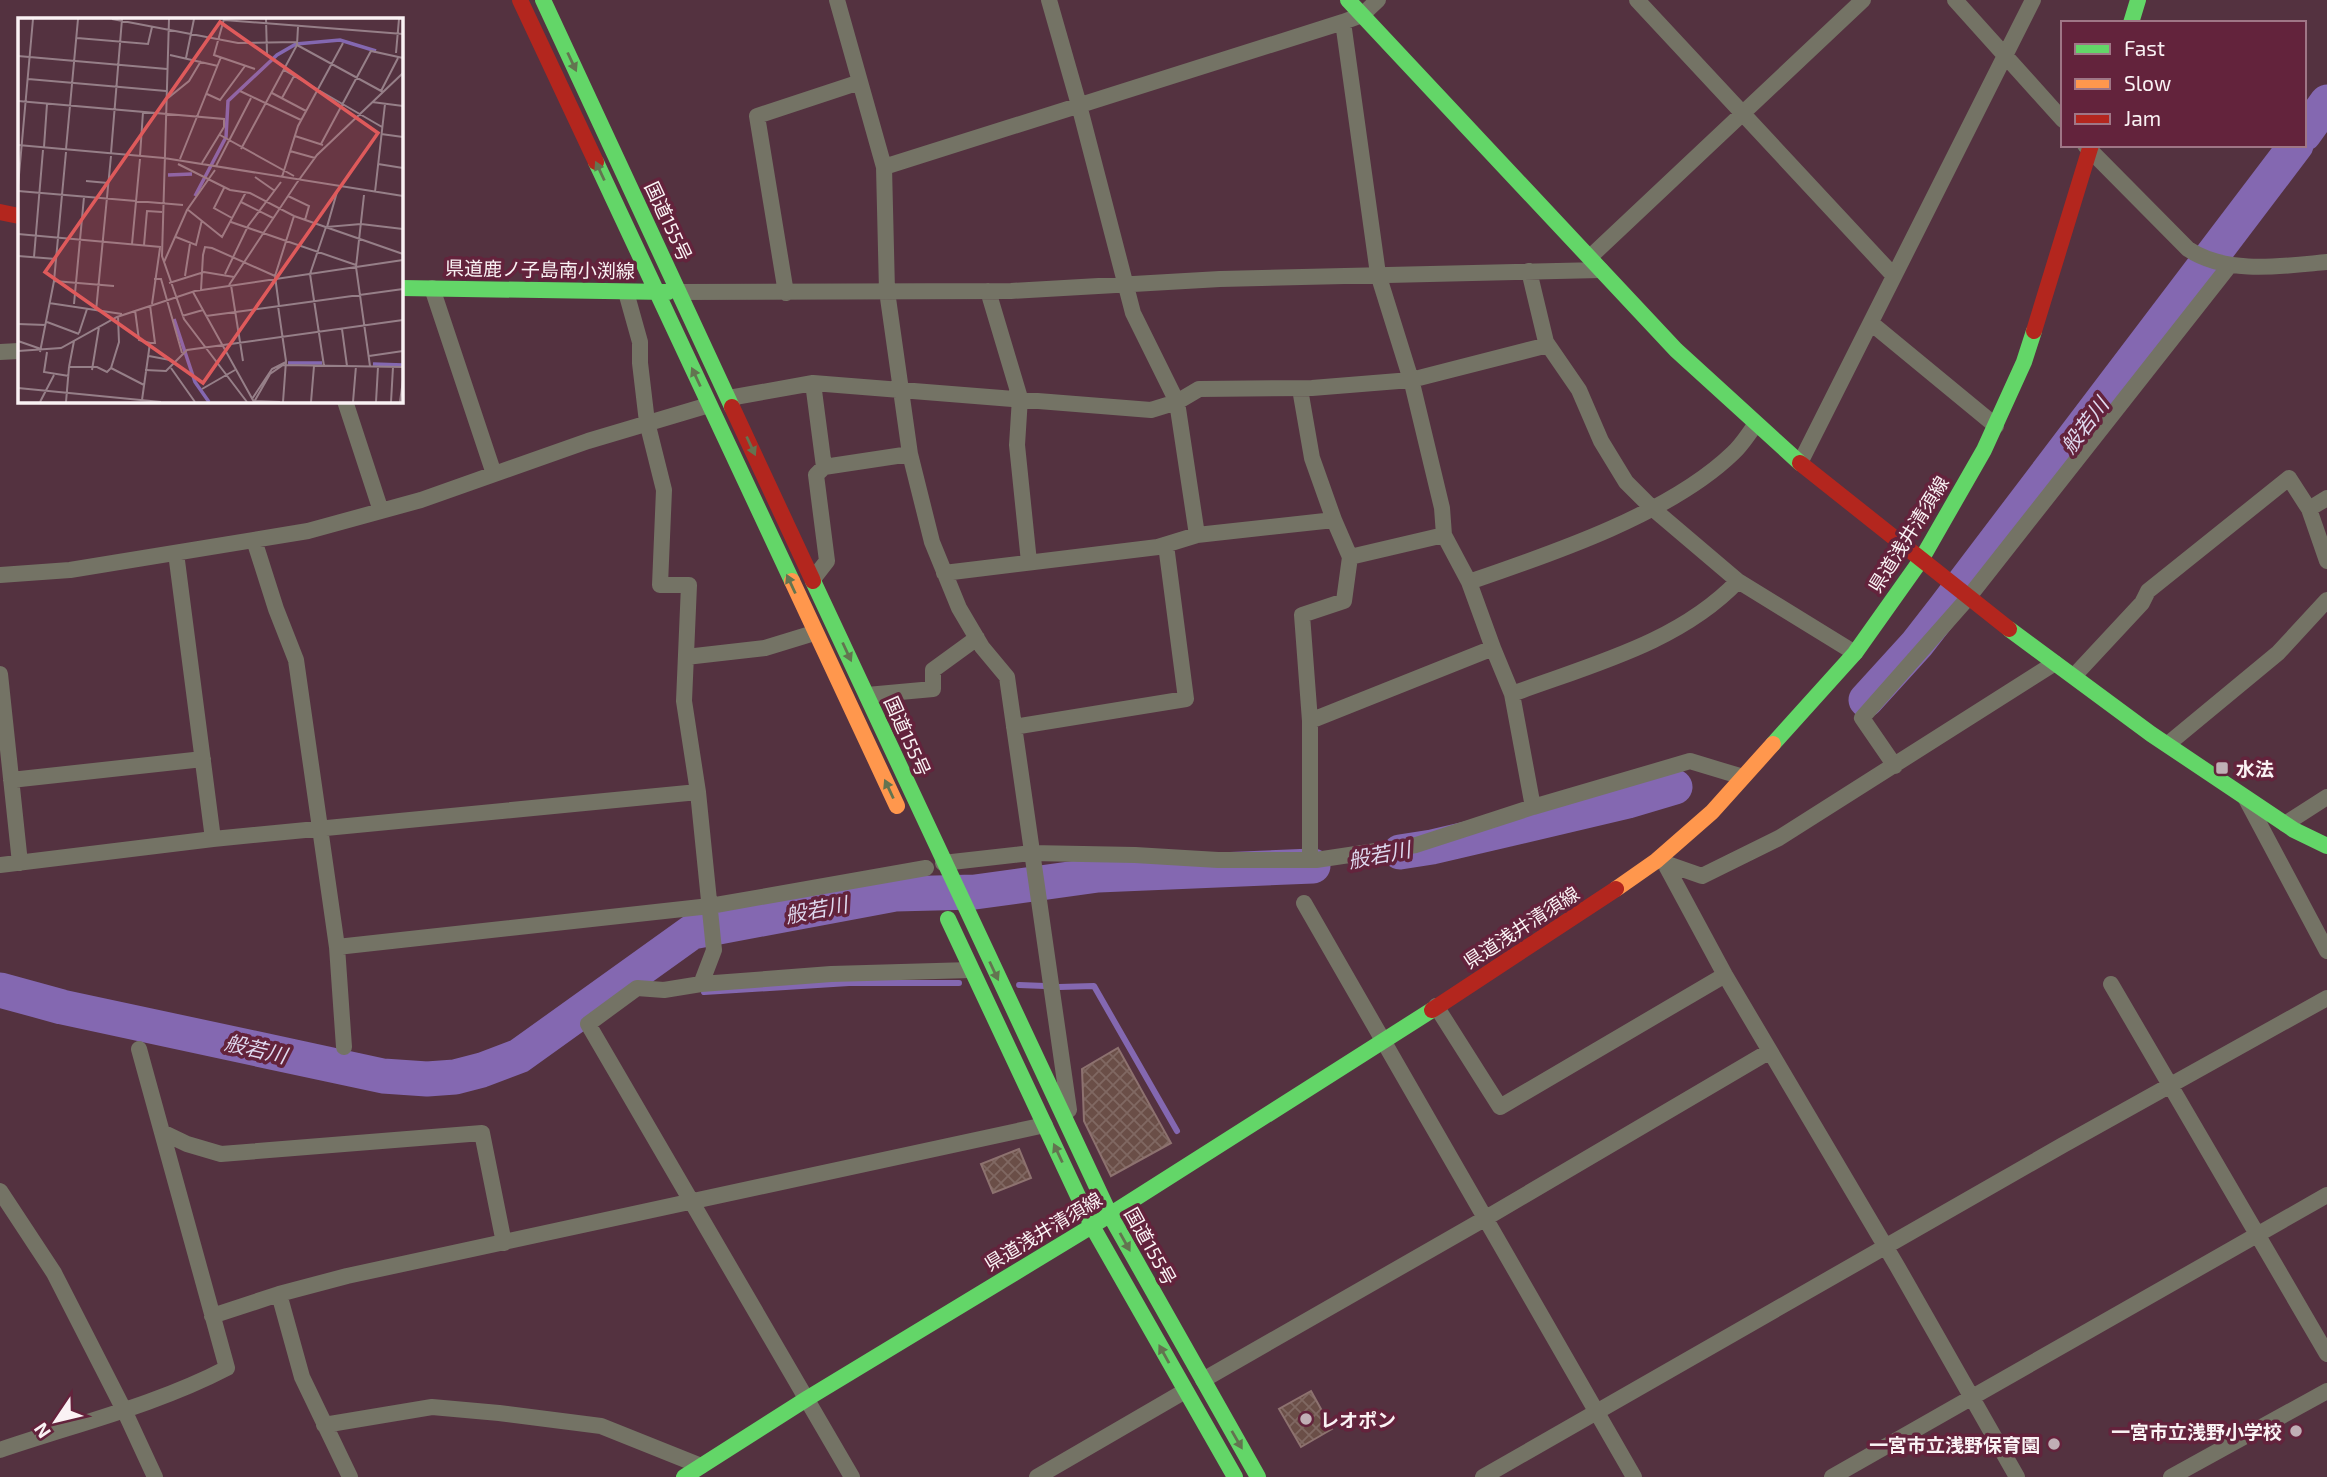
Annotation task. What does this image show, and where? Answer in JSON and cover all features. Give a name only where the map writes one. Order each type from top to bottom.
[{"type":"main road","name":"国道155号","points":[[520,0],[902,819]]},
{"type":"main road","points":[[1348,0],[1676,350],[1800,463],[1968,598],[2055,663],[2285,824],[2327,846]]},
{"type":"main road","points":[[2132,21],[2138,0]]},
{"type":"main road","name":"国道155号","points":[[550,2],[679,292],[965,910],[1110,1215],[1258,1477]]},
{"type":"main road","name":"県道浅井清須線","points":[[684,1477],[808,1398],[1110,1215],[1660,862],[1712,812],[1855,653],[1921,560],[1984,450],[2024,362],[2089,147]]},
{"type":"main road","points":[[0,212],[18,216]]},
{"type":"main road","name":"県道鹿ノ子島南小渕線","points":[[402,288],[679,292]]},
{"type":"main road","points":[[944,909],[1092,1226],[1235,1477]]},
{"type":"street","points":[[838,0],[884,167],[887,292],[910,454],[932,542],[959,608],[977,638],[1007,677],[1069,1110],[1064,1117]]},
{"type":"street","points":[[1049,0],[1133,313],[1177,402],[1197,535]]},
{"type":"street","points":[[884,167],[1343,22],[1362,15],[1378,0]]},
{"type":"street","points":[[1637,0],[1894,276]]},
{"type":"street","points":[[679,292],[988,291],[1378,274],[1529,271],[1595,263],[1863,0]]},
{"type":"street","points":[[1955,0],[2061,118]]},
{"type":"street","points":[[1800,463],[2033,0]]},
{"type":"street","points":[[1343,22],[1378,274],[1411,380],[1442,508],[1444,535],[1469,582],[1512,694],[1534,807]]},
{"type":"street","points":[[786,293],[757,116],[860,82]]},
{"type":"street","points":[[2089,147],[2197,255],[2228,264],[2291,265],[2327,262]]},
{"type":"street","points":[[1895,766],[1862,718],[1968,598],[2228,264]]},
{"type":"street","points":[[1529,271],[1548,345],[1578,390],[1601,442],[1626,482],[1652,508],[1738,581],[1855,653]]},
{"type":"street","points":[[432,288],[494,474]]},
{"type":"street","points":[[988,291],[1020,398],[1017,446],[1029,562]]},
{"type":"street","points":[[626,292],[640,342],[648,422],[664,491],[660,585],[689,585],[684,701],[698,792],[714,950],[701,984]]},
{"type":"street","points":[[1871,323],[1996,426]]},
{"type":"street","points":[[729,398],[813,383],[1151,410],[1177,402],[1199,389],[1300,389],[1411,380],[1548,345]]},
{"type":"street","points":[[0,352],[18,351]]},
{"type":"street","points":[[813,383],[824,467]]},
{"type":"street","points":[[1300,389],[1312,458],[1350,556],[1344,601],[1302,615],[1310,721],[1310,860]]},
{"type":"street","points":[[345,402],[381,511]]},
{"type":"street","points":[[0,575],[70,570],[307,531],[421,500],[648,422],[709,405]]},
{"type":"street","points":[[1469,582],[1523,564],[1632,519],[1652,508],[1687,488],[1733,453],[1756,424]]},
{"type":"street","points":[[813,579],[827,561],[816,475],[824,467],[910,454]]},
{"type":"street","points":[[2074,676],[2142,603],[2147,591],[2289,478],[2309,509],[2327,561]]},
{"type":"street","points":[[2309,509],[2327,498]]},
{"type":"street","points":[[944,573],[1166,545],[1197,535],[1334,520]]},
{"type":"street","points":[[1350,556],[1444,535]]},
{"type":"street","points":[[254,540],[296,660],[337,947],[344,1047]]},
{"type":"street","points":[[1014,727],[1186,699],[1166,545]]},
{"type":"street","points":[[176,553],[213,839]]},
{"type":"street","points":[[1512,694],[1616,656],[1679,627],[1719,601],[1738,581]]},
{"type":"street","points":[[2168,744],[2278,653],[2327,600]]},
{"type":"street","points":[[685,657],[765,648],[814,633]]},
{"type":"street","points":[[867,695],[933,689],[933,670],[977,638]]},
{"type":"street","points":[[1310,721],[1493,648]]},
{"type":"street","points":[[1660,862],[1702,876],[1779,838],[2055,663]]},
{"type":"street","points":[[0,674],[20,863]]},
{"type":"street","points":[[11,780],[203,759]]},
{"type":"street","points":[[945,866],[1031,857],[1135,855],[1218,860],[1310,860],[1416,845],[1690,761],[1742,777]]},
{"type":"street","points":[[0,865],[213,839],[698,792]]},
{"type":"street","points":[[2245,797],[2327,951]]},
{"type":"street","points":[[2285,824],[2327,797]]},
{"type":"street","points":[[1660,862],[1886,1246],[2017,1477]]},
{"type":"street","points":[[337,947],[711,911],[927,870]]},
{"type":"street","points":[[1304,903],[1634,1477]]},
{"type":"street","points":[[852,1477],[588,1024],[637,988],[664,990],[701,984],[831,974],[971,970]]},
{"type":"street","points":[[1436,1006],[1500,1107],[1725,975]]},
{"type":"street","points":[[2111,984],[2327,1354]]},
{"type":"street","points":[[1492,1475],[1596,1412],[1886,1246],[2327,998]]},
{"type":"street","points":[[0,1450],[199,1382],[227,1368],[139,1049]]},
{"type":"street","points":[[1203,1380],[1770,1051]]},
{"type":"street","points":[[212,1316],[347,1276],[1045,1125]]},
{"type":"street","points":[[162,1132],[187,1144],[221,1154],[482,1133],[504,1243]]},
{"type":"street","points":[[0,1191],[54,1273],[124,1409],[155,1477]]},
{"type":"street","points":[[1832,1477],[2327,1195]]},
{"type":"street","points":[[279,1294],[302,1377],[350,1477]]},
{"type":"street","points":[[1037,1477],[1185,1391]]},
{"type":"street","points":[[2171,1477],[2199,1470],[2327,1391]]},
{"type":"street","points":[[324,1424],[432,1407],[499,1413],[601,1426],[701,1466]]},
{"type":"building","points":[[1118,1048],[1171,1143],[1111,1176],[1084,1121],[1082,1069]]},
{"type":"building","points":[[1019,1149],[1031,1178],[993,1193],[981,1164]]},
{"type":"building","name":"レオポン","points":[[1311,1391],[1332,1429],[1301,1447],[1279,1409]]},
{"type":"waterway","name":"般若川","points":[[2306,131],[2327,102]]},
{"type":"waterway","name":"般若川","points":[[1866,700],[1917,644],[1945,608],[2294,147]]},
{"type":"waterway","name":"般若川","points":[[1400,852],[1432,847],[1628,801],[1675,787]]},
{"type":"waterway","name":"般若川","points":[[0,990],[62,1007],[383,1076],[427,1079],[455,1077],[519,1056],[692,932],[895,894],[975,892],[1098,875],[1313,866]]},
{"type":"waterway","points":[[704,992],[849,983],[959,983]]},
{"type":"waterway","points":[[1019,985],[1045,986]]},
{"type":"waterway","points":[[1059,987],[1094,986],[1177,1131]]},
{"type":"traffic: fast","points":[[543,0],[732,407]]},
{"type":"traffic: fast","points":[[1348,0],[1676,350],[1800,463]]},
{"type":"traffic: fast","points":[[2132,21],[2138,0]]},
{"type":"traffic: fast","points":[[596,162],[792,581]]},
{"type":"traffic: fast","points":[[402,288],[668,292]]},
{"type":"traffic: fast","points":[[1773,744],[1855,653],[1921,560],[1984,450],[2024,362],[2034,331]]},
{"type":"traffic: fast","points":[[813,581],[1110,1215],[1258,1477]]},
{"type":"traffic: fast","points":[[2009,629],[2151,734],[2294,830],[2327,846]]},
{"type":"traffic: fast","points":[[948,919],[1092,1226],[1235,1477]]},
{"type":"traffic: fast","points":[[684,1477],[808,1398],[1092,1226],[1432,1010]]},
{"type":"traffic: slow","points":[[792,581],[897,806]]},
{"type":"traffic: slow","points":[[1616,889],[1656,861],[1712,812],[1773,744]]},
{"type":"traffic: jam","points":[[520,0],[596,162]]},
{"type":"traffic: jam","points":[[2034,331],[2090,147]]},
{"type":"traffic: jam","points":[[0,212],[18,216]]},
{"type":"traffic: jam","points":[[732,407],[813,581]]},
{"type":"traffic: jam","points":[[1800,463],[2009,629]]},
{"type":"traffic: jam","points":[[1432,1010],[1616,889]]},
{"type":"place","name":"水法","points":[[2222,768]]},
{"type":"place","name":"レオポン","points":[[1306,1419]]},
{"type":"place","name":"一宮市立浅野小学校","points":[[2296,1431]]},
{"type":"place","name":"一宮市立浅野保育園","points":[[2054,1444]]}]
